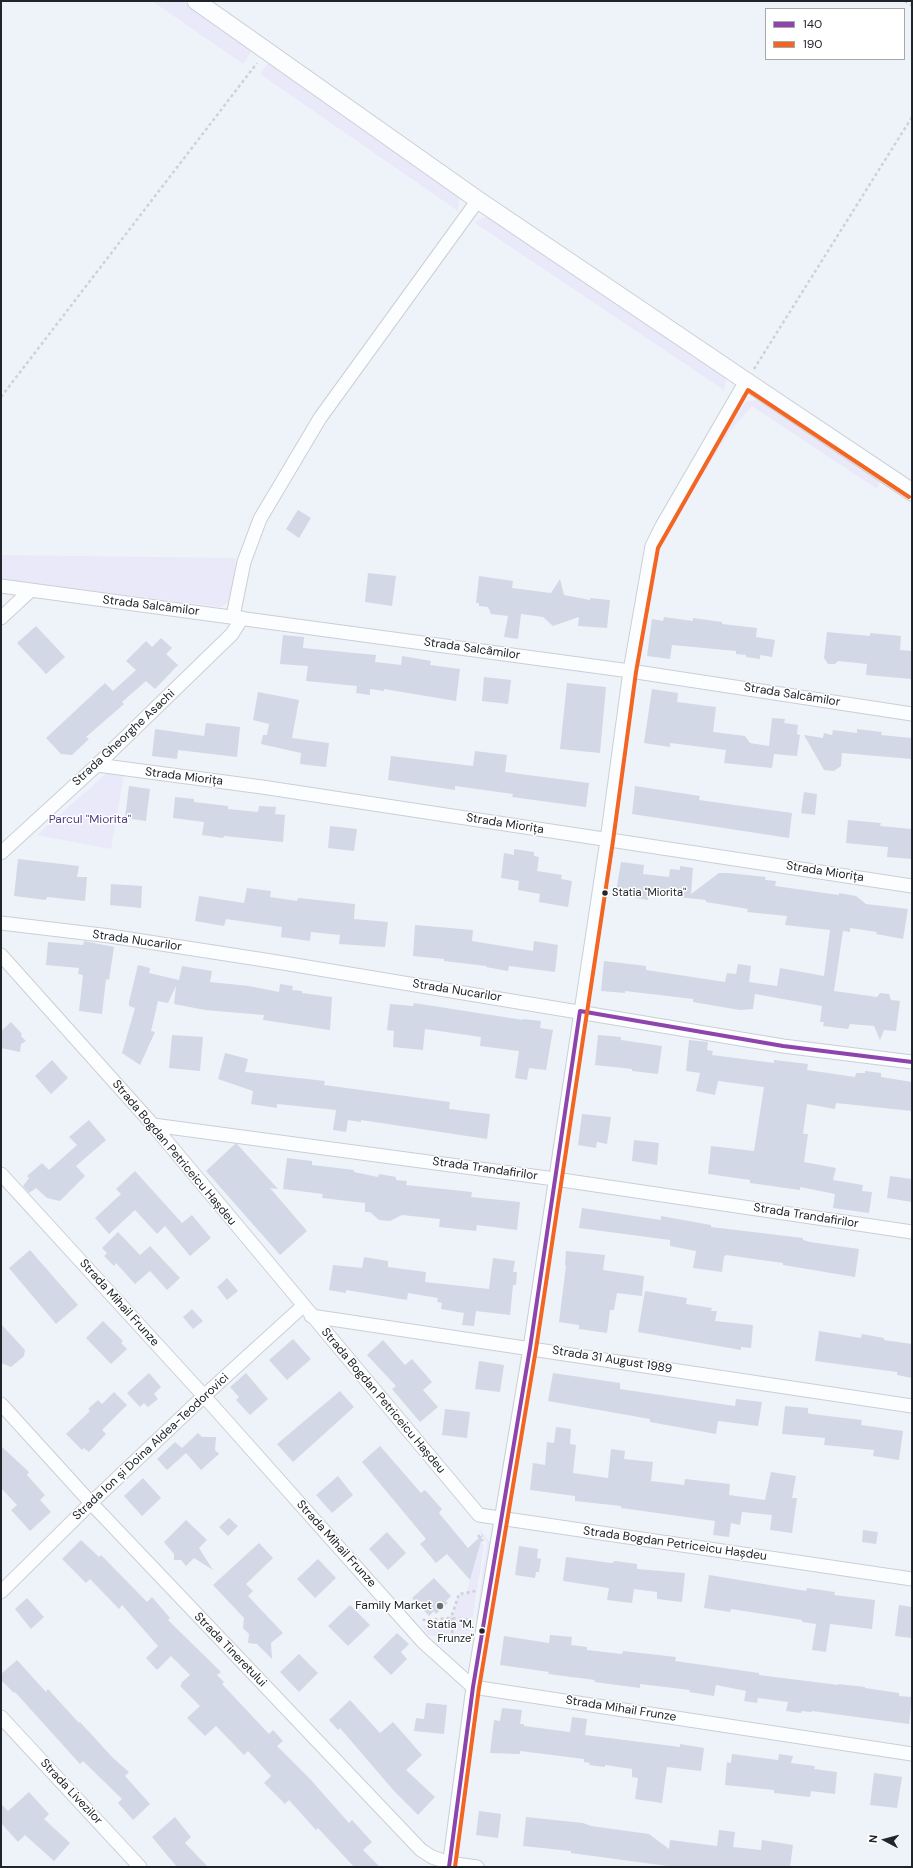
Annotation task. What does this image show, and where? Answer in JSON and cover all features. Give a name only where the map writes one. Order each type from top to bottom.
[{"type":"street","points":[[196,1],[266,52],[478,200],[746,382],[912,492]]},
{"type":"street","points":[[238,617],[244,562],[260,519],[320,418],[478,200]]},
{"type":"street","points":[[449,1865],[473,1687],[530,1348],[607,840],[630,670],[652,546],[662,526],[746,382]]},
{"type":"street","name":"Strada Salcâmilor","points":[[1,586],[630,670],[912,714]]},
{"type":"street","points":[[1,618],[31,590]]},
{"type":"street","name":"Strada Gheorghe Asachi","points":[[1,853],[97,765],[232,634],[238,617]]},
{"type":"street","name":"Strada Miorița","points":[[97,765],[262,787],[912,886]]},
{"type":"street","name":"Strada Nucarilor","points":[[1,923],[110,936],[580,1011],[783,1046],[912,1062]]},
{"type":"street","name":"Strada Bogdan Petriceicu Hașdeu","points":[[1,955],[153,1125],[479,1515],[912,1579]]},
{"type":"street","name":"Strada Trandafirilor","points":[[153,1125],[555,1179],[912,1232]]},
{"type":"street","name":"Strada Mihail Frunze","points":[[1,1174],[204,1396],[423,1642],[473,1687],[912,1754]]},
{"type":"street","name":"Strada 31 August 1989","points":[[307,1311],[530,1348],[912,1406]]},
{"type":"street","name":"Strada Ion și Doina Aldea-Teodorovici","points":[[1,1592],[91,1503],[204,1396],[307,1311]]},
{"type":"street","name":"Strada Tineretului","points":[[1,1404],[91,1503],[421,1850],[449,1865],[477,1867]]},
{"type":"street","name":"Strada Livezilor","points":[[1,1717],[140,1867]]},
{"type":"path","points":[[905,1],[912,6]]},
{"type":"path","points":[[1,397],[266,52]]},
{"type":"path","points":[[746,382],[912,117]]},
{"type":"path","points":[[453,1639],[451,1618],[459,1594],[478,1591]]},
{"type":"path","points":[[420,1616],[424,1620],[451,1618],[474,1620]]},
{"type":"green space","points":[[152,1],[183,1],[252,51],[243,64]]},
{"type":"green space","points":[[269,62],[455,193],[459,198],[458,211],[260,74]]},
{"type":"green space","points":[[488,216],[723,374],[726,380],[724,390],[475,223],[478,220]]},
{"type":"green space","points":[[759,400],[880,481],[877,489],[752,406],[730,431],[696,485],[664,544],[664,541],[726,429],[746,401]]},
{"type":"green space","points":[[1,555],[236,558],[231,600],[221,607],[1,579]]},
{"type":"green space","name":"Parcul \"Miorita\"","points":[[108,772],[124,774],[111,849],[37,835]]},
{"type":"green space","points":[[481,1530],[491,1544],[479,1619],[476,1619],[487,1543],[479,1532]]},
{"type":"green space","points":[[481,1541],[484,1546],[469,1641],[464,1639],[428,1635],[422,1626],[448,1619],[454,1612],[458,1596],[466,1594]]},
{"type":"building","points":[[298,510],[311,518],[299,538],[286,529]]},
{"type":"building","points":[[368,573],[396,576],[392,606],[365,602]]},
{"type":"building","points":[[479,576],[513,581],[512,588],[551,593],[560,579],[564,595],[590,600],[590,598],[610,600],[607,628],[578,626],[579,617],[553,626],[543,617],[521,614],[518,639],[504,637],[508,616],[491,614],[488,607],[479,606],[479,603],[476,603]]},
{"type":"building","points":[[664,617],[693,621],[693,618],[722,622],[722,624],[757,628],[756,637],[775,640],[772,657],[760,655],[760,659],[736,654],[736,651],[672,645],[670,659],[647,656],[652,619],[663,621]]},
{"type":"building","points":[[36,626],[65,657],[46,674],[17,643]]},
{"type":"building","points":[[827,632],[870,636],[870,633],[901,636],[900,650],[912,651],[912,679],[866,675],[867,664],[838,661],[835,664],[828,664],[824,658]]},
{"type":"building","points":[[283,635],[304,637],[303,648],[376,655],[375,662],[401,665],[402,656],[431,661],[430,665],[460,669],[456,701],[384,689],[384,691],[370,689],[370,695],[356,693],[357,686],[306,681],[308,666],[280,664]]},
{"type":"building","points":[[161,638],[172,648],[166,654],[178,665],[155,689],[146,681],[122,702],[124,704],[86,737],[89,739],[72,755],[61,754],[46,738],[105,683],[113,691],[136,670],[126,661],[146,641],[152,647]]},
{"type":"building","points":[[484,677],[511,680],[508,704],[482,701]]},
{"type":"building","points":[[567,683],[606,687],[600,753],[560,749]]},
{"type":"building","points":[[652,689],[678,693],[677,702],[716,707],[713,732],[745,736],[750,743],[769,746],[772,718],[785,719],[784,723],[798,725],[797,734],[800,735],[797,756],[774,754],[772,768],[724,763],[726,750],[670,743],[670,747],[644,743]]},
{"type":"building","points":[[258,692],[299,700],[292,738],[329,743],[326,767],[300,764],[301,753],[261,744],[263,735],[267,735],[269,724],[253,720]]},
{"type":"building","points":[[206,723],[240,727],[237,757],[178,750],[177,759],[152,756],[155,729],[204,736]]},
{"type":"building","points":[[857,729],[882,732],[881,735],[912,738],[912,759],[842,753],[841,766],[834,771],[824,770],[804,735],[823,738],[824,733],[832,735],[833,730],[857,733]]},
{"type":"building","points":[[475,751],[507,755],[505,772],[589,783],[586,807],[512,797],[513,794],[455,786],[455,790],[388,780],[391,756],[473,766]]},
{"type":"building","points":[[129,786],[150,789],[146,821],[125,818]]},
{"type":"building","points":[[635,786],[700,796],[699,800],[792,813],[789,838],[632,814]]},
{"type":"building","points":[[804,792],[817,794],[815,815],[801,813]]},
{"type":"building","points":[[175,797],[194,799],[194,802],[228,806],[228,809],[258,812],[259,806],[276,807],[275,814],[285,815],[283,842],[202,835],[204,822],[173,818]]},
{"type":"building","points":[[848,820],[881,823],[880,826],[912,829],[912,859],[887,857],[888,847],[846,843]]},
{"type":"building","points":[[330,826],[357,829],[354,851],[328,848]]},
{"type":"building","points":[[514,849],[534,852],[534,856],[539,857],[537,871],[562,875],[561,879],[572,881],[568,907],[539,902],[540,894],[518,890],[519,881],[501,878],[504,853],[514,855]]},
{"type":"building","points":[[18,859],[79,866],[77,877],[87,877],[85,901],[47,897],[46,900],[14,896]]},
{"type":"building","points":[[621,862],[644,865],[643,874],[669,877],[670,869],[680,870],[680,866],[693,868],[691,894],[719,873],[728,873],[766,877],[765,880],[776,881],[775,886],[839,895],[839,893],[856,896],[866,904],[908,909],[903,939],[876,934],[877,932],[850,928],[850,932],[843,931],[834,991],[877,997],[880,993],[889,994],[891,1000],[900,1001],[896,1031],[884,1030],[880,1040],[874,1026],[850,1024],[848,1029],[823,1026],[824,1022],[820,1022],[822,1006],[755,994],[753,1009],[740,1010],[693,1002],[693,999],[625,991],[625,993],[601,991],[604,961],[646,966],[646,970],[725,982],[727,973],[736,974],[738,964],[751,966],[749,982],[777,986],[780,968],[824,976],[830,930],[785,925],[787,916],[747,912],[748,909],[706,902],[706,900],[649,894],[648,900],[635,898],[636,895],[616,892]]},
{"type":"building","points":[[111,884],[142,886],[141,908],[110,905]]},
{"type":"building","points":[[247,888],[271,891],[270,897],[297,901],[298,898],[355,904],[354,919],[388,922],[385,947],[339,944],[340,935],[311,932],[310,941],[281,937],[282,927],[226,919],[224,926],[195,921],[199,896],[244,903]]},
{"type":"building","points":[[415,925],[473,930],[472,941],[533,951],[534,941],[558,945],[555,972],[509,966],[508,971],[486,966],[444,961],[444,959],[413,956]]},
{"type":"building","points":[[84,941],[114,947],[109,980],[106,979],[102,1014],[79,1011],[83,975],[78,974],[79,968],[46,965],[48,942],[83,945]]},
{"type":"building","points":[[138,965],[150,968],[149,973],[179,980],[182,966],[212,971],[210,982],[249,986],[279,992],[280,984],[293,986],[292,990],[302,991],[302,993],[332,997],[330,1030],[263,1020],[264,1015],[205,1010],[174,1004],[176,986],[168,1003],[158,1001],[151,1031],[155,1032],[140,1065],[122,1053],[135,1008],[129,1006],[129,1002]]},
{"type":"building","points":[[414,1003],[523,1020],[541,1021],[540,1028],[553,1030],[546,1070],[529,1068],[527,1080],[515,1078],[519,1051],[480,1046],[481,1037],[425,1029],[423,1050],[393,1047],[394,1031],[387,1030],[390,1004],[413,1006]]},
{"type":"building","points":[[11,1022],[26,1041],[21,1044],[20,1052],[1,1048],[1,1031]]},
{"type":"building","points":[[172,1035],[203,1037],[200,1071],[169,1068]]},
{"type":"building","points":[[598,1035],[621,1037],[621,1040],[662,1046],[658,1074],[632,1071],[632,1069],[595,1065]]},
{"type":"building","points":[[689,1040],[708,1042],[707,1050],[713,1051],[712,1055],[774,1063],[774,1060],[808,1064],[807,1070],[855,1077],[856,1073],[865,1073],[865,1071],[881,1073],[881,1077],[912,1082],[912,1111],[836,1103],[835,1109],[807,1104],[803,1134],[808,1134],[804,1162],[836,1168],[833,1180],[863,1185],[862,1191],[872,1192],[869,1213],[833,1208],[835,1194],[800,1187],[800,1190],[750,1183],[750,1180],[708,1174],[711,1146],[754,1151],[764,1087],[718,1081],[715,1095],[696,1091],[700,1073],[686,1071]]},
{"type":"building","points":[[225,1053],[248,1059],[245,1072],[325,1081],[324,1085],[450,1102],[449,1109],[490,1114],[487,1139],[361,1120],[361,1122],[348,1120],[346,1132],[333,1130],[336,1110],[277,1104],[277,1108],[251,1104],[253,1091],[218,1079]]},
{"type":"building","points":[[52,1060],[68,1078],[51,1094],[35,1076]]},
{"type":"building","points":[[582,1114],[611,1117],[607,1144],[597,1142],[596,1148],[578,1145]]},
{"type":"building","points":[[89,1120],[106,1140],[76,1166],[85,1176],[60,1201],[47,1198],[36,1188],[29,1193],[23,1186],[29,1178],[27,1176],[42,1163],[49,1170],[77,1145],[69,1137]]},
{"type":"building","points":[[634,1140],[659,1143],[657,1165],[632,1161]]},
{"type":"building","points":[[235,1144],[237,1144],[278,1189],[270,1188],[307,1231],[280,1255],[206,1171]]},
{"type":"building","points":[[287,1158],[312,1161],[312,1165],[354,1170],[354,1172],[378,1177],[379,1174],[396,1177],[396,1180],[407,1181],[406,1185],[472,1192],[471,1197],[520,1202],[517,1230],[477,1225],[476,1231],[439,1227],[440,1219],[402,1215],[390,1221],[379,1220],[370,1212],[365,1212],[365,1203],[322,1198],[323,1194],[283,1189]]},
{"type":"building","points":[[135,1171],[182,1223],[192,1215],[211,1238],[190,1256],[165,1226],[157,1234],[135,1210],[109,1234],[95,1218],[121,1194],[116,1189]]},
{"type":"building","points":[[890,1176],[912,1179],[912,1202],[887,1198]]},
{"type":"building","points":[[582,1208],[661,1220],[661,1216],[711,1225],[711,1227],[803,1238],[803,1240],[810,1242],[859,1249],[855,1277],[783,1265],[783,1263],[726,1255],[724,1257],[722,1272],[693,1268],[696,1251],[670,1246],[670,1240],[579,1228]]},
{"type":"building","points":[[118,1232],[140,1255],[150,1246],[180,1278],[167,1290],[150,1271],[135,1284],[116,1263],[114,1266],[104,1256],[107,1253],[102,1248]]},
{"type":"building","points":[[30,1250],[78,1305],[56,1324],[9,1268]]},
{"type":"building","points":[[566,1251],[605,1255],[603,1270],[644,1276],[642,1296],[617,1293],[614,1310],[610,1310],[607,1333],[579,1329],[579,1325],[559,1322],[566,1266]]},
{"type":"building","points":[[364,1257],[388,1261],[388,1267],[426,1272],[425,1282],[489,1289],[493,1258],[515,1261],[513,1272],[517,1272],[516,1285],[513,1285],[510,1315],[476,1311],[474,1326],[462,1325],[464,1313],[441,1309],[442,1303],[437,1302],[438,1298],[408,1293],[407,1300],[346,1290],[346,1293],[329,1290],[333,1265],[362,1268]]},
{"type":"building","points":[[227,1278],[238,1291],[227,1300],[217,1287]]},
{"type":"building","points":[[645,1291],[687,1298],[686,1304],[712,1308],[711,1311],[717,1311],[715,1321],[753,1325],[751,1348],[741,1347],[741,1350],[638,1332]]},
{"type":"building","points":[[192,1309],[203,1321],[193,1329],[183,1317]]},
{"type":"building","points":[[103,1321],[123,1341],[121,1343],[127,1349],[111,1364],[86,1338]]},
{"type":"building","points":[[1,1324],[25,1350],[24,1356],[11,1367],[1,1363]]},
{"type":"building","points":[[819,1331],[861,1338],[862,1334],[884,1338],[884,1340],[912,1344],[912,1378],[897,1375],[897,1372],[815,1361]]},
{"type":"building","points":[[293,1339],[311,1359],[287,1380],[269,1360]]},
{"type":"building","points":[[383,1340],[405,1365],[412,1359],[432,1382],[423,1390],[438,1407],[420,1422],[392,1389],[396,1386],[367,1355]]},
{"type":"building","points":[[479,1361],[504,1365],[500,1392],[475,1389]]},
{"type":"building","points":[[149,1373],[161,1387],[154,1394],[158,1399],[148,1407],[144,1403],[140,1407],[127,1393]]},
{"type":"building","points":[[246,1373],[268,1399],[250,1415],[236,1400],[239,1397],[230,1387]]},
{"type":"building","points":[[553,1373],[620,1383],[620,1389],[735,1406],[736,1399],[762,1402],[758,1426],[718,1421],[716,1434],[650,1422],[650,1419],[548,1401]]},
{"type":"building","points":[[340,1391],[354,1407],[293,1462],[277,1444]]},
{"type":"building","points":[[114,1392],[127,1405],[102,1430],[106,1434],[89,1452],[84,1448],[82,1450],[66,1434],[90,1411],[88,1409],[98,1400],[102,1404]]},
{"type":"building","points":[[785,1406],[808,1408],[808,1413],[811,1414],[862,1420],[861,1425],[903,1431],[899,1460],[873,1456],[874,1450],[824,1445],[825,1438],[782,1434]]},
{"type":"building","points":[[445,1409],[470,1412],[467,1438],[442,1435]]},
{"type":"building","points":[[556,1427],[571,1429],[570,1444],[576,1445],[573,1473],[608,1478],[611,1449],[625,1451],[624,1459],[653,1462],[651,1481],[684,1485],[685,1479],[730,1484],[729,1495],[765,1500],[771,1472],[796,1476],[792,1498],[797,1498],[792,1533],[770,1530],[772,1515],[742,1512],[740,1525],[731,1523],[729,1537],[713,1535],[715,1521],[621,1508],[621,1506],[575,1501],[575,1496],[530,1490],[533,1463],[545,1465],[547,1442],[554,1443]]},
{"type":"building","points":[[198,1433],[202,1437],[216,1437],[215,1450],[219,1454],[201,1470],[186,1453],[167,1470],[157,1459],[175,1442],[182,1448]]},
{"type":"building","points":[[1,1446],[29,1472],[27,1475],[45,1495],[40,1500],[51,1512],[30,1531],[11,1510],[17,1505],[1,1488]]},
{"type":"building","points":[[380,1446],[421,1493],[425,1490],[442,1509],[439,1513],[468,1548],[483,1534],[470,1580],[447,1554],[436,1563],[420,1544],[426,1539],[362,1462]]},
{"type":"building","points":[[338,1476],[353,1495],[332,1513],[316,1495]]},
{"type":"building","points":[[143,1478],[161,1498],[142,1516],[124,1496]]},
{"type":"building","points":[[229,1518],[238,1526],[228,1536],[219,1527]]},
{"type":"building","points":[[186,1520],[207,1540],[199,1548],[213,1570],[194,1558],[186,1566],[181,1560],[174,1560],[174,1554],[164,1542]]},
{"type":"building","points":[[863,1530],[878,1532],[876,1544],[862,1542]]},
{"type":"building","points":[[387,1532],[406,1553],[388,1570],[369,1549]]},
{"type":"building","points":[[81,1540],[99,1557],[101,1555],[147,1602],[152,1597],[170,1618],[168,1620],[221,1672],[217,1675],[224,1682],[222,1684],[269,1734],[273,1730],[283,1741],[277,1746],[310,1779],[349,1823],[352,1820],[372,1842],[363,1850],[380,1867],[354,1867],[318,1828],[316,1830],[289,1800],[285,1804],[264,1783],[271,1776],[248,1751],[244,1755],[216,1726],[205,1736],[187,1718],[200,1706],[180,1686],[182,1684],[181,1683],[190,1675],[171,1656],[157,1670],[146,1658],[158,1646],[122,1605],[119,1609],[90,1579],[86,1583],[62,1559]]},
{"type":"building","points":[[259,1543],[273,1558],[246,1584],[253,1591],[248,1596],[283,1633],[271,1643],[272,1659],[257,1644],[248,1643],[249,1634],[243,1628],[244,1618],[213,1585]]},
{"type":"building","points":[[519,1546],[538,1549],[537,1558],[541,1559],[539,1572],[536,1572],[535,1578],[515,1575]]},
{"type":"building","points":[[566,1557],[612,1563],[615,1561],[637,1564],[637,1569],[685,1573],[682,1602],[657,1599],[657,1592],[634,1589],[632,1603],[607,1600],[609,1588],[563,1581]]},
{"type":"building","points":[[318,1559],[336,1578],[315,1598],[297,1579]]},
{"type":"building","points":[[709,1575],[806,1591],[807,1588],[835,1592],[834,1595],[875,1600],[872,1629],[830,1624],[826,1652],[812,1650],[816,1624],[802,1622],[802,1620],[731,1609],[730,1612],[704,1608]]},
{"type":"building","points":[[434,1578],[451,1596],[446,1601],[448,1603],[436,1614],[434,1611],[429,1616],[412,1598]]},
{"type":"building","points":[[27,1598],[44,1617],[31,1629],[15,1609]]},
{"type":"building","points":[[350,1605],[370,1625],[348,1646],[328,1626]]},
{"type":"building","points":[[899,1605],[912,1607],[912,1638],[895,1636]]},
{"type":"building","points":[[397,1633],[409,1644],[401,1652],[407,1659],[391,1675],[373,1657]]},
{"type":"building","points":[[550,1635],[572,1637],[571,1645],[587,1647],[587,1650],[622,1654],[623,1651],[676,1657],[675,1661],[759,1673],[759,1675],[865,1687],[899,1693],[899,1696],[912,1697],[909,1724],[812,1711],[802,1711],[801,1713],[786,1711],[788,1702],[758,1698],[757,1703],[744,1701],[746,1691],[716,1685],[714,1696],[689,1692],[690,1690],[640,1684],[640,1688],[594,1682],[595,1680],[548,1674],[549,1672],[500,1665],[504,1636],[549,1643]]},
{"type":"building","points":[[299,1654],[318,1673],[299,1692],[280,1672]]},
{"type":"building","points":[[17,1660],[46,1692],[48,1689],[113,1758],[129,1772],[125,1776],[150,1804],[133,1820],[118,1803],[122,1799],[83,1761],[80,1764],[15,1692],[14,1693],[1,1680],[1,1674]]},
{"type":"building","points":[[350,1700],[380,1733],[393,1722],[422,1755],[406,1770],[435,1797],[418,1815],[394,1791],[340,1728],[338,1730],[329,1720]]},
{"type":"building","points":[[426,1703],[447,1705],[444,1734],[414,1731],[416,1718],[424,1719]]},
{"type":"building","points":[[502,1708],[522,1710],[520,1724],[524,1724],[524,1726],[570,1732],[572,1717],[587,1719],[585,1735],[680,1747],[680,1744],[704,1748],[701,1771],[667,1767],[662,1803],[635,1799],[638,1778],[632,1777],[632,1769],[605,1765],[605,1767],[589,1765],[590,1763],[584,1762],[584,1759],[520,1751],[520,1754],[490,1753],[494,1720],[500,1721]]},
{"type":"building","points":[[732,1754],[778,1760],[779,1754],[793,1756],[791,1763],[815,1766],[814,1769],[837,1772],[835,1794],[811,1791],[810,1797],[774,1793],[774,1790],[725,1785],[727,1762],[731,1763]]},
{"type":"building","points":[[874,1773],[902,1777],[897,1808],[870,1805]]},
{"type":"building","points":[[29,1792],[49,1814],[44,1819],[70,1843],[54,1861],[25,1835],[18,1842],[1,1823],[1,1804],[8,1811]]},
{"type":"building","points":[[479,1811],[501,1814],[498,1838],[476,1835]]},
{"type":"building","points":[[175,1817],[191,1837],[185,1843],[208,1867],[177,1867],[152,1837]]},
{"type":"building","points":[[526,1817],[583,1823],[591,1826],[649,1834],[669,1849],[670,1840],[717,1846],[719,1830],[735,1832],[733,1847],[761,1850],[762,1840],[793,1845],[790,1867],[675,1867],[571,1853],[571,1851],[523,1846]]},
{"type":"transit line","name":"190","points":[[455,1867],[479,1688],[536,1349],[613,841],[636,672],[658,548],[748,390],[909,497]]},
{"type":"transit line","name":"140","points":[[580,1011],[783,1046],[912,1062]]},
{"type":"transit line","name":"140","points":[[449,1867],[473,1687],[530,1348],[580,1011]]},
{"type":"place","name":"Statia \"Miorita\"","points":[[605,893]]},
{"type":"place","name":"Family Market","points":[[440,1606]]},
{"type":"place","name":"Statia \"M. Frunze\"","points":[[482,1631]]}]
